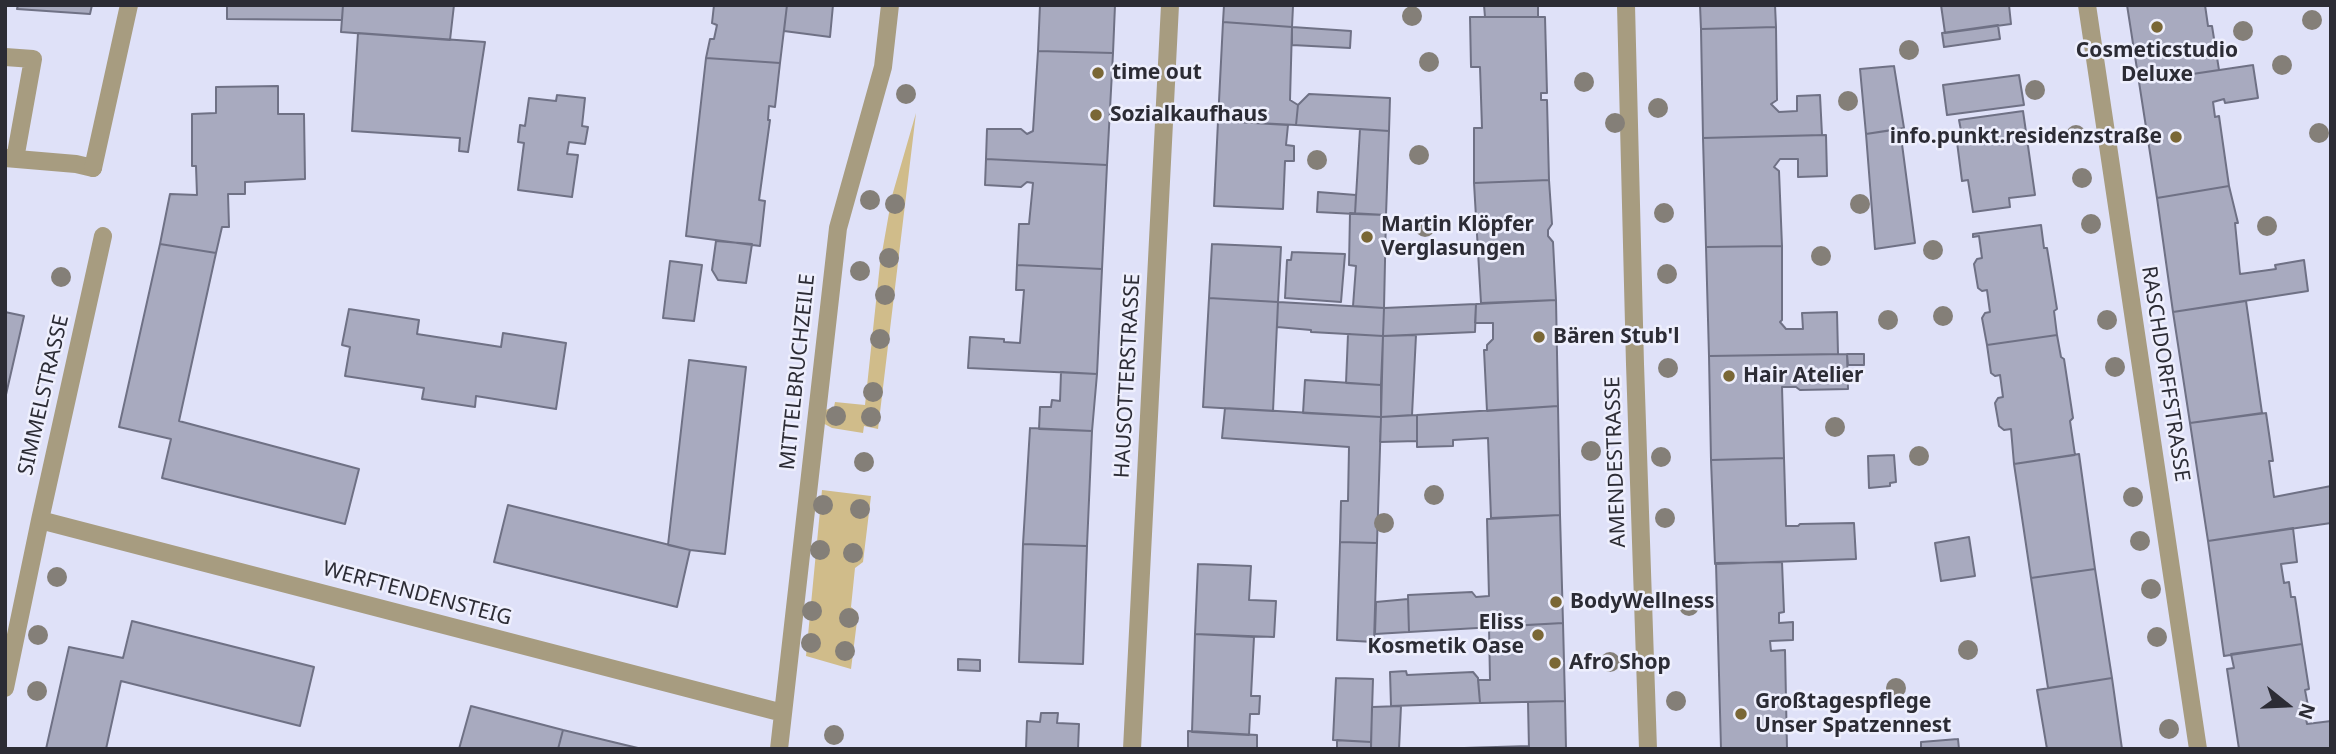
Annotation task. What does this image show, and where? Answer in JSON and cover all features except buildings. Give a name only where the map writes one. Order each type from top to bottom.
[{"type":"street","points":[[5,57],[33,59],[10,159],[76,164],[93,168],[129,5]]},
{"type":"street","name":"MITTELBRUCHZEILE","points":[[779,749],[838,228],[883,66],[890,5]]},
{"type":"street","name":"HAUSOTTERSTRASSE","points":[[1132,749],[1170,5]]},
{"type":"street","name":"AMENDESTRASSE","points":[[1626,5],[1648,749]]},
{"type":"street","name":"RASCHDORFFSTRASSE","points":[[2087,5],[2198,749]]},
{"type":"street","name":"SIMMELSTRASSE","points":[[5,688],[103,236]]},
{"type":"street","name":"WERFTENDENSTEIG","points":[[40,520],[783,713]]},
{"type":"shaded area","points":[[916,113],[878,429],[864,426],[863,433],[832,428],[819,421],[820,412],[834,407],[835,402],[865,405],[880,264],[892,196]]},
{"type":"shaded area","points":[[822,490],[871,496],[863,562],[855,568],[851,607],[858,613],[851,669],[806,656]]},
{"type":"place","name":"Cosmeticstudio Deluxe","points":[[2157,27]]},
{"type":"place","name":"time out","points":[[1098,73]]},
{"type":"place","name":"Sozialkaufhaus","points":[[1096,115]]},
{"type":"place","name":"info.punkt.residenzstraße","points":[[2176,137]]},
{"type":"place","name":"Martin Klöpfer Verglasungen","points":[[1367,237]]},
{"type":"place","name":"Bären Stub'l","points":[[1539,337]]},
{"type":"place","name":"Hair Atelier","points":[[1729,376]]},
{"type":"place","name":"BodyWellness","points":[[1556,602]]},
{"type":"place","name":"Eliss Kosmetik Oase","points":[[1538,635]]},
{"type":"place","name":"Afro Shop","points":[[1555,663]]},
{"type":"place","name":"Großtagespflege Unser Spatzennest","points":[[1741,714]]}]
